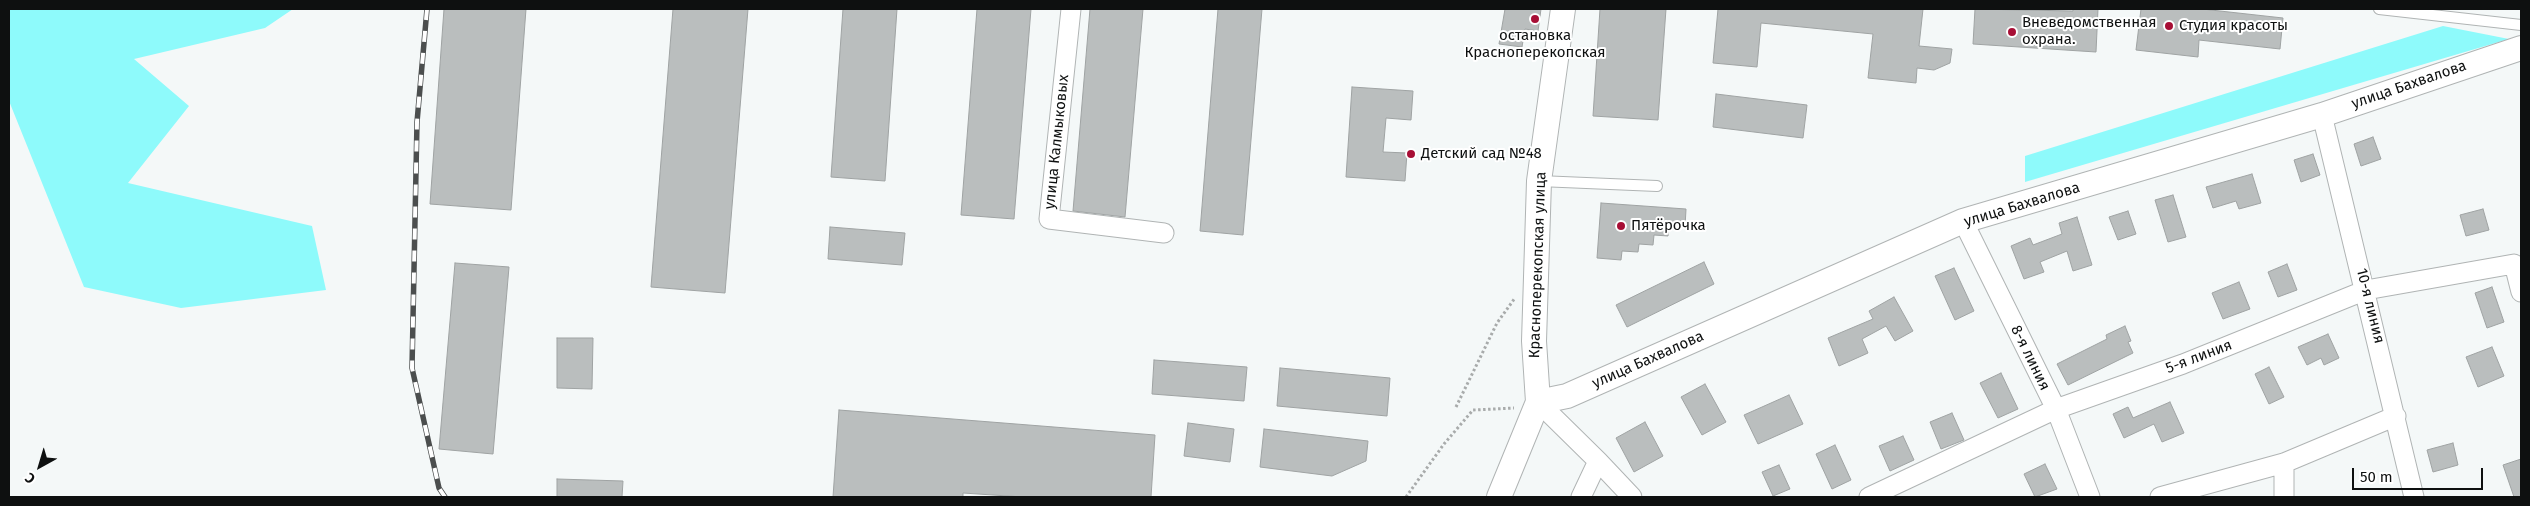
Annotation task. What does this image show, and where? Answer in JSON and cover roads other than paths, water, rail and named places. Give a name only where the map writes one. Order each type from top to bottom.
[{"type":"street","name":"улица Калмыковых","points":[[1071,9],[1049,219],[1164,234]]},
{"type":"street","name":"Красноперекопская улица","points":[[1538,402],[1534,341],[1539,182],[1563,9]]},
{"type":"street","name":"улица Бахвалова","points":[[1538,402],[1567,396],[1963,222],[2322,115],[2521,48]]},
{"type":"street","name":"10-я линия","points":[[2322,115],[2366,290],[2414,497]]},
{"type":"street","name":"8-я линия","points":[[1963,222],[2056,409],[2090,497]]},
{"type":"street","name":"5-я линия","points":[[1869,497],[2056,409],[2183,364],[2366,290],[2514,264],[2521,292]]},
{"type":"street","points":[[1496,495],[1538,402],[1632,497]]},
{"type":"street","points":[[2160,497],[2284,463],[2396,416]]},
{"type":"street","points":[[1581,497],[1598,461]]},
{"type":"street","points":[[2284,463],[2284,497]]},
{"type":"lane","points":[[2379,9],[2521,25]]},
{"type":"lane","points":[[1539,182],[1657,186]]},
{"type":"railway","points":[[427,9],[417,122],[412,368],[439,488],[445,497]]},
{"type":"place","name":"остановка Красноперекопская","points":[[1535,19]]},
{"type":"place","name":"Студия красоты","points":[[2169,26]]},
{"type":"place","name":"Вневедомственная охрана.","points":[[2012,32]]},
{"type":"place","name":"Детский сад №48","points":[[1411,154]]},
{"type":"place","name":"Пятёрочка","points":[[1621,226]]}]
